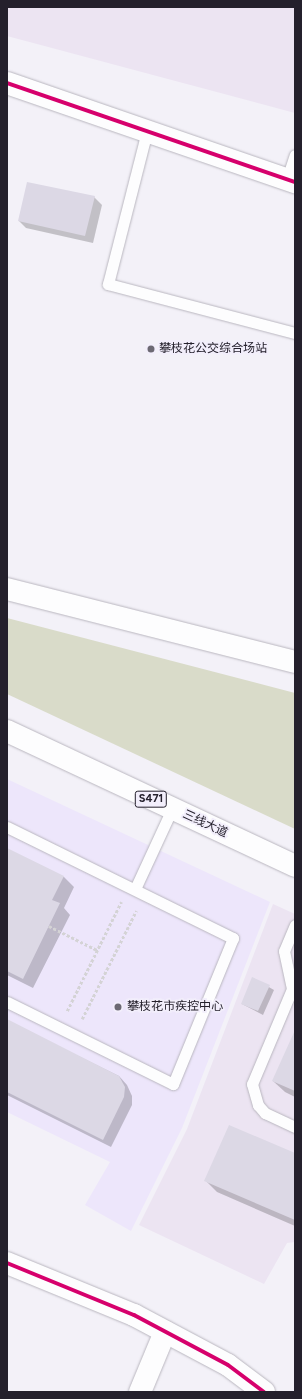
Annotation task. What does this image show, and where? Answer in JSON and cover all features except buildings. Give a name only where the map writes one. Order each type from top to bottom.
[{"type":"street","points":[[7,84],[291,180]]},
{"type":"street","points":[[7,589],[295,662]]},
{"type":"street","name":"三线大道","points":[[7,731],[295,866]]},
{"type":"street","points":[[7,1263],[134,1315],[228,1365],[264,1392]]},
{"type":"street","points":[[140,1392],[166,1332]]},
{"type":"lane","points":[[147,131],[108,284],[295,333]]},
{"type":"lane","points":[[291,180],[295,155]]},
{"type":"lane","points":[[136,890],[172,809]]},
{"type":"lane","points":[[7,827],[233,938],[173,1084],[7,1002]]},
{"type":"lane","points":[[295,925],[284,951],[294,989],[252,1084],[258,1105],[265,1113],[295,1127]]},
{"type":"path","points":[[59,1028],[97,950],[136,890]]},
{"type":"path","points":[[74,1035],[136,890]]},
{"type":"path","points":[[49,926],[97,950]]},
{"type":"shaded area","points":[[7,7],[295,7],[295,113],[7,36]]},
{"type":"shaded area","name":"攀枝花市疾控中心","points":[[7,779],[270,902],[182,1128],[131,1231],[85,1205],[110,1162],[7,1112]]},
{"type":"shaded area","points":[[273,904],[295,914],[295,1242],[287,1243],[264,1284],[139,1225],[187,1129]]},
{"type":"green space","points":[[7,618],[295,693],[295,829],[7,694]]},
{"type":"cycle path","points":[[7,83],[295,182]]},
{"type":"cycle path","points":[[7,1263],[134,1315],[228,1365],[264,1392]]},
{"type":"place","name":"攀枝花公交综合场站","points":[[151,349]]},
{"type":"place","name":"攀枝花市疾控中心","points":[[118,1007]]}]
